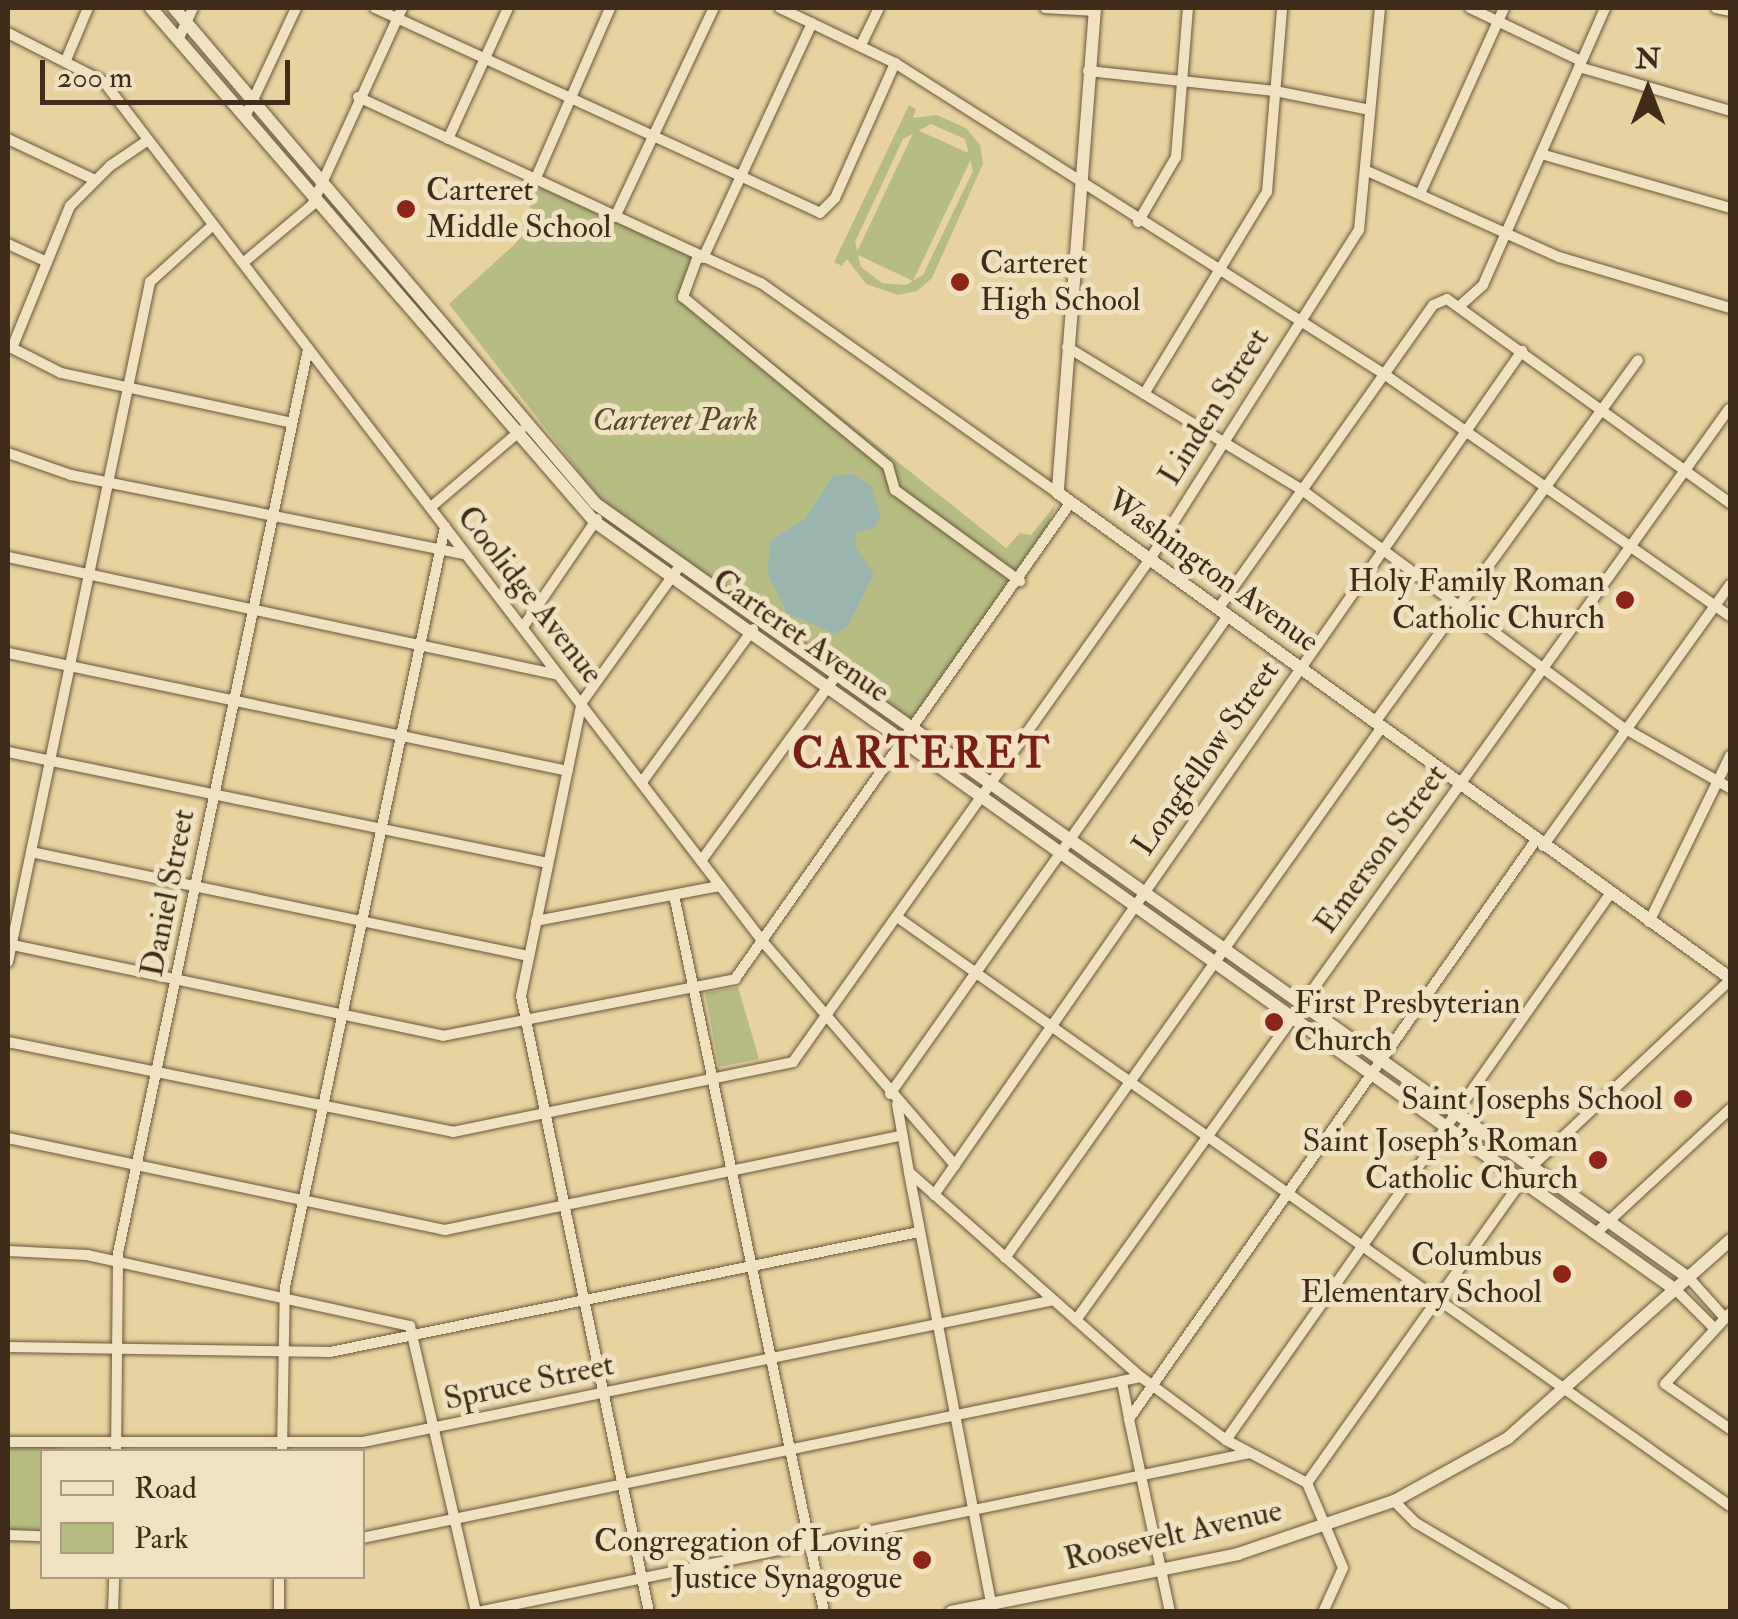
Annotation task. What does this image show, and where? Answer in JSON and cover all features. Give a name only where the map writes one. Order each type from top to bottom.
[{"type":"street","points":[[66,60],[88,8]]},
{"type":"street","name":"Carteret Avenue","points":[[151,8],[516,435],[599,516],[672,578],[1291,1018],[1455,1116],[1596,1234],[1677,1291]]},
{"type":"street","name":"Carteret Avenue","points":[[174,8],[529,424],[599,516],[681,564],[1221,948],[1300,1006],[1446,1130],[1607,1223],[1690,1279]]},
{"type":"street","points":[[178,40],[193,8]]},
{"type":"street","points":[[246,117],[296,8]]},
{"type":"street","points":[[376,8],[400,13],[485,58],[820,213],[835,198],[895,63]]},
{"type":"street","points":[[448,140],[508,8]]},
{"type":"street","points":[[534,180],[610,8]]},
{"type":"street","points":[[615,217],[714,8]]},
{"type":"street","points":[[780,8],[895,63],[1079,185],[1384,374],[1626,548],[1730,616]]},
{"type":"street","points":[[861,45],[880,8]]},
{"type":"street","points":[[1046,8],[1095,9]]},
{"type":"street","points":[[1138,222],[1172,171],[1188,8]]},
{"type":"street","points":[[1144,394],[1222,274],[1267,192],[1282,8]]},
{"type":"street","name":"Linden Street","points":[[8,1042],[453,1132],[790,1063],[1150,559],[1359,230],[1380,8]]},
{"type":"street","points":[[1470,8],[1580,64],[1730,110]]},
{"type":"street","points":[[1420,194],[1504,8]]},
{"type":"street","points":[[1462,304],[1484,285],[1604,8]]},
{"type":"street","points":[[1716,8],[1730,12]]},
{"type":"street","name":"Washington Avenue","points":[[1095,9],[1066,347],[1058,493],[1730,979]]},
{"type":"street","points":[[243,263],[314,198],[400,13]]},
{"type":"street","points":[[812,22],[683,297],[888,466],[895,490],[1020,581]]},
{"type":"street","name":"Coolidge Avenue","points":[[8,33],[104,82],[764,944],[823,1018],[956,1165]]},
{"type":"street","points":[[1088,71],[1275,91],[1370,110]]},
{"type":"street","points":[[358,97],[781,295],[1058,493]]},
{"type":"street","points":[[8,139],[96,180]]},
{"type":"street","points":[[148,140],[96,180],[70,206],[10,347],[61,373],[292,424]]},
{"type":"street","points":[[1542,154],[1730,208]]},
{"type":"street","points":[[1365,170],[1575,264],[1730,308]]},
{"type":"street","points":[[8,962],[150,282],[213,224]]},
{"type":"street","points":[[8,244],[48,262]]},
{"type":"street","points":[[366,258],[376,248]]},
{"type":"street","points":[[991,1603],[893,1098],[976,972],[1302,490],[1433,305],[1447,299],[1462,304],[1730,502]]},
{"type":"street","points":[[1066,347],[1302,490],[1624,728],[1730,788]]},
{"type":"street","name":"Daniel Street","points":[[116,1447],[118,1260],[308,350]]},
{"type":"street","name":"Longfellow Street","points":[[934,1195],[1522,351]]},
{"type":"street","points":[[455,364],[468,352]]},
{"type":"street","points":[[1005,1258],[1638,360]]},
{"type":"street","name":"Emerson Street","points":[[1076,1320],[1544,669],[1626,548],[1729,410]]},
{"type":"street","points":[[430,508],[529,424]]},
{"type":"street","points":[[8,453],[108,483],[468,556]]},
{"type":"street","points":[[9,945],[443,1036],[734,979],[764,944],[1020,581],[1071,502]]},
{"type":"street","points":[[523,628],[599,516]]},
{"type":"street","points":[[282,1448],[286,1294],[446,527]]},
{"type":"street","points":[[8,557],[560,675]]},
{"type":"street","points":[[649,1612],[522,996],[582,702],[681,564]]},
{"type":"street","points":[[1130,1419],[1146,1381],[1730,584]]},
{"type":"street","points":[[642,782],[759,621]]},
{"type":"street","points":[[8,653],[568,772]]},
{"type":"street","points":[[701,861],[835,677]]},
{"type":"street","points":[[8,752],[548,863]]},
{"type":"street","points":[[1649,922],[1730,756]]},
{"type":"street","points":[[31,852],[529,956]]},
{"type":"street","points":[[536,921],[720,886]]},
{"type":"street","points":[[1226,1440],[1610,894]]},
{"type":"street","points":[[674,895],[824,1612]]},
{"type":"street","points":[[896,917],[1730,1506]]},
{"type":"street","points":[[1308,1484],[1526,1176],[1730,979]]},
{"type":"street","points":[[1596,1234],[1730,1109]]},
{"type":"street","points":[[8,1138],[445,1230],[902,1135]]},
{"type":"street","points":[[909,1172],[1146,1381],[1226,1440],[1308,1484],[1343,1568],[1326,1607],[1339,1612]]},
{"type":"street","points":[[8,1347],[330,1352],[920,1232]]},
{"type":"street","name":"Roosevelt Avenue","points":[[952,1612],[1268,1546],[1394,1501],[1508,1438],[1730,1240]]},
{"type":"street","points":[[8,1251],[118,1260],[400,1319],[417,1333],[477,1612],[1250,1453]]},
{"type":"street","points":[[1690,1279],[1727,1315],[1665,1384],[1730,1429]]},
{"type":"street","points":[[1677,1291],[1714,1328]]},
{"type":"street","name":"Spruce Street","points":[[8,1442],[116,1447],[334,1446],[1054,1300]]},
{"type":"street","points":[[365,1537],[1122,1382],[1146,1381]]},
{"type":"street","points":[[1122,1382],[1170,1612]]},
{"type":"street","points":[[1394,1501],[1416,1522],[1563,1610]]},
{"type":"street","points":[[8,1536],[40,1536]]},
{"type":"street","points":[[114,1579],[114,1612]]},
{"type":"street","points":[[279,1579],[279,1612]]},
{"type":"green space","points":[[909,105],[916,109],[913,118],[937,115],[966,128],[980,145],[983,164],[932,278],[917,291],[898,295],[866,284],[847,259],[842,266],[834,262]],"holes":[[[931,124],[965,139],[973,171],[923,275],[906,285],[882,283],[861,267],[855,242],[903,139]]]},
{"type":"green space","points":[[915,129],[973,155],[913,281],[856,254]]},
{"type":"green space","name":"Carteret Park","points":[[539,183],[703,257],[687,294],[1006,548],[1020,533],[1031,535],[1056,504],[1045,533],[912,721],[601,500],[449,304],[516,243]]},
{"type":"green space","points":[[738,987],[759,1059],[719,1067],[705,993]]},
{"type":"green space","points":[[8,1446],[63,1447],[40,1449],[40,1531],[8,1530]]},
{"type":"water","points":[[852,474],[871,485],[881,518],[874,528],[855,533],[856,548],[874,574],[848,626],[835,634],[787,613],[767,572],[771,540],[804,520],[833,476]]},
{"type":"place","name":"Carteret Middle School","points":[[406,209]]},
{"type":"place","name":"Carteret High School","points":[[960,282]]},
{"type":"place","name":"Holy Family Roman Catholic Church","points":[[1625,600]]},
{"type":"place","name":"First Presbyterian Church","points":[[1274,1022]]},
{"type":"place","name":"Saint Josephs School","points":[[1683,1099]]},
{"type":"place","name":"Saint Joseph's Roman Catholic Church","points":[[1598,1160]]},
{"type":"place","name":"Columbus Elementary School","points":[[1562,1274]]},
{"type":"place","name":"Congregation of Loving Justice Synagogue","points":[[922,1560]]},
{"type":"district","name":"CARTERET","points":[[922,754]]}]
